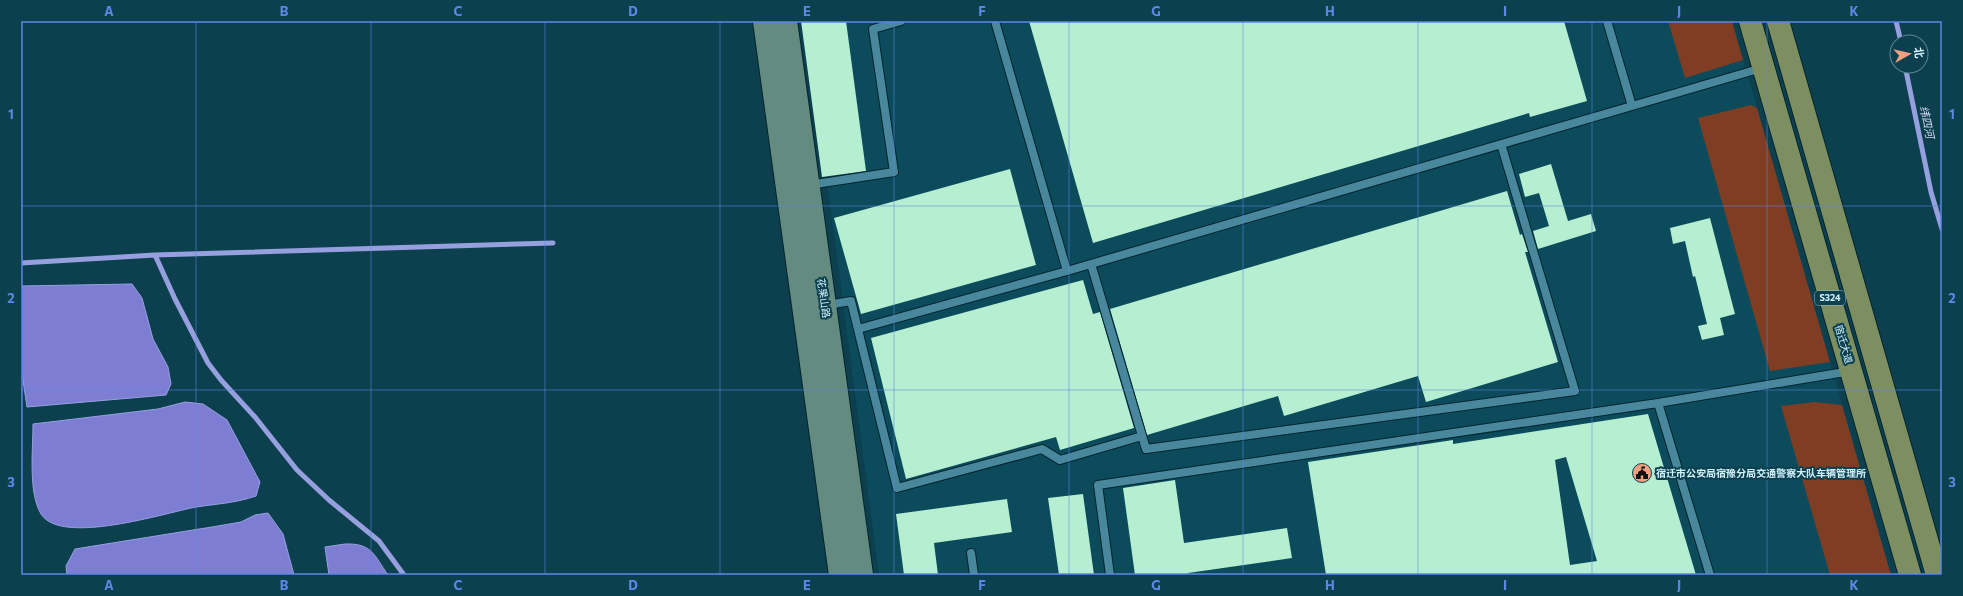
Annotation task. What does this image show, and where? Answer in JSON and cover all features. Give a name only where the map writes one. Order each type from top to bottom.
[{"type":"main road","name":"宿迁大道","points":[[1750,21],[1910,575]]},
{"type":"main road","name":"S324","points":[[1778,21],[1937,575]]},
{"type":"street","name":"花果山路","points":[[764,21],[798,186],[815,306],[862,575]]},
{"type":"street","name":"花果山路","points":[[786,21],[798,186]]},
{"type":"street","name":"花果山路","points":[[815,306],[840,575]]},
{"type":"lane","points":[[798,186],[894,172],[873,25],[901,21]]},
{"type":"lane","points":[[994,21],[1067,271]]},
{"type":"lane","points":[[1607,21],[1632,106]]},
{"type":"lane","points":[[858,330],[1067,271],[1763,67]]},
{"type":"lane","points":[[1091,264],[1146,449],[1575,391],[1501,144]]},
{"type":"lane","points":[[815,306],[851,301],[897,488],[1042,449],[1060,460],[1142,436]]},
{"type":"lane","points":[[1110,575],[1098,485],[1658,403],[1852,371]]},
{"type":"lane","points":[[1658,403],[1710,575]]},
{"type":"lane","points":[[971,553],[974,575]]},
{"type":"shaded area","points":[[806,21],[1732,21],[1891,575],[879,575]]},
{"type":"shaded area","points":[[1668,21],[1732,21],[1743,60],[1685,78]]},
{"type":"shaded area","points":[[1751,105],[1757,108],[1830,362],[1770,371],[1698,118]]},
{"type":"shaded area","points":[[132,284],[142,298],[153,339],[168,367],[171,384],[166,395],[27,407],[21,367],[21,286]]},
{"type":"shaded area","points":[[185,402],[203,404],[227,420],[260,482],[256,496],[234,502],[196,507],[114,525],[91,527],[69,527],[52,523],[41,514],[34,494],[33,483],[33,424],[158,409]]},
{"type":"shaded area","points":[[1815,402],[1842,405],[1891,575],[1830,575],[1781,406]]},
{"type":"shaded area","points":[[268,513],[283,534],[294,575],[67,575],[66,566],[75,549],[241,522],[255,515]]},
{"type":"shaded area","points":[[354,544],[367,548],[375,556],[388,575],[329,575],[325,547]]},
{"type":"building","points":[[801,21],[846,21],[866,171],[822,177]]},
{"type":"building","points":[[1029,21],[1564,21],[1587,101],[1530,117],[1529,113],[1093,243]]},
{"type":"building","points":[[1551,164],[1568,221],[1591,214],[1596,231],[1538,249],[1533,231],[1549,226],[1539,193],[1525,197],[1519,174]]},
{"type":"building","points":[[1010,169],[1036,265],[861,314],[834,218]]},
{"type":"building","points":[[1507,191],[1520,235],[1522,234],[1528,252],[1525,252],[1558,362],[1426,402],[1418,376],[1284,416],[1278,396],[1147,435],[1110,309]]},
{"type":"building","points":[[1710,218],[1735,314],[1720,318],[1724,335],[1702,340],[1698,326],[1707,324],[1695,276],[1693,277],[1685,241],[1673,244],[1670,228]]},
{"type":"building","points":[[1083,280],[1093,314],[1100,312],[1134,428],[1060,450],[1056,437],[906,479],[871,338]]},
{"type":"building","points":[[1648,414],[1696,575],[1326,575],[1308,462],[1453,440],[1453,444]],"holes":[[[1566,457],[1597,561],[1570,565],[1555,460]]]},
{"type":"building","points":[[1175,480],[1184,543],[1287,528],[1292,558],[1188,573],[1188,575],[1135,575],[1123,488]]},
{"type":"building","points":[[1083,494],[1094,575],[1059,575],[1048,498]]},
{"type":"building","points":[[1007,499],[1012,532],[934,543],[938,575],[904,575],[896,514]]},
{"type":"waterway","name":"纬四河","points":[[1896,21],[1899,34]]},
{"type":"waterway","name":"纬四河","points":[[1907,74],[1931,192],[1942,229]]},
{"type":"waterway","points":[[21,263],[155,255],[553,243]]},
{"type":"waterway","points":[[155,255],[175,299],[208,363],[221,380],[255,417],[297,470],[329,500],[379,541],[404,575]]},
{"type":"place","name":"宿迁市公安局宿豫分局交通警察大队车辆管理所","points":[[1642,473]]}]
